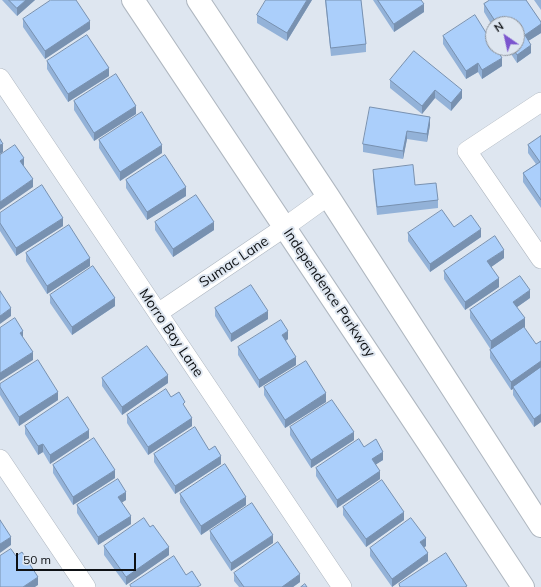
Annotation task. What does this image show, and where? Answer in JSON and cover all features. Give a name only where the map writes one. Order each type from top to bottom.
[{"type":"main road","name":"Independence Parkway","points":[[133,0],[523,587]]},
{"type":"main road","points":[[198,0],[328,196],[541,526]]},
{"type":"street","name":"Morro Bay Lane","points":[[0,78],[342,587]]},
{"type":"street","points":[[541,102],[467,151],[541,259]]},
{"type":"street","name":"Sumac Lane","points":[[158,313],[328,196]]},
{"type":"street","points":[[0,459],[86,587]]},
{"type":"building","points":[[9,0],[26,0],[17,8]]},
{"type":"building","points":[[51,0],[76,0],[90,21],[45,51],[23,19]]},
{"type":"building","points":[[266,0],[307,0],[287,33],[257,15]]},
{"type":"building","points":[[326,0],[361,0],[366,44],[331,48]]},
{"type":"building","points":[[378,0],[421,0],[424,4],[394,24]]},
{"type":"building","points":[[490,0],[526,0],[541,24],[525,35],[525,16],[492,16],[484,4]]},
{"type":"building","points":[[475,15],[485,31],[485,56],[501,56],[502,58],[482,70],[478,63],[466,71],[443,36]]},
{"type":"building","points":[[87,35],[109,68],[68,94],[47,61]]},
{"type":"building","points":[[525,35],[531,45],[525,49]]},
{"type":"building","points":[[414,51],[462,90],[451,103],[435,90],[422,106],[390,80]]},
{"type":"building","points":[[116,74],[136,106],[94,133],[74,101]]},
{"type":"building","points":[[370,107],[430,117],[427,134],[407,131],[403,151],[363,144]]},
{"type":"building","points":[[142,112],[162,145],[120,172],[99,140]]},
{"type":"building","points":[[541,136],[541,200],[523,173],[540,162],[528,145]]},
{"type":"building","points":[[15,145],[24,158],[20,161],[33,179],[0,202],[0,155]]},
{"type":"building","points":[[165,155],[186,187],[147,212],[126,180]]},
{"type":"building","points":[[413,165],[415,185],[436,183],[438,200],[377,207],[373,170]]},
{"type":"building","points":[[42,185],[63,218],[16,248],[0,223],[0,213]]},
{"type":"building","points":[[196,195],[214,222],[173,249],[155,222]]},
{"type":"building","points":[[442,210],[454,227],[471,215],[481,229],[430,264],[408,233]]},
{"type":"building","points":[[69,225],[90,258],[47,286],[26,253]]},
{"type":"building","points":[[495,236],[504,250],[487,261],[499,278],[465,302],[444,271]]},
{"type":"building","points":[[93,266],[115,298],[72,327],[50,295]]},
{"type":"building","points":[[520,276],[530,290],[513,302],[525,318],[491,341],[470,310]]},
{"type":"building","points":[[251,285],[268,311],[231,334],[215,308]]},
{"type":"building","points":[[0,291],[11,308],[0,316]]},
{"type":"building","points":[[15,318],[23,331],[20,333],[33,352],[0,373],[0,328]]},
{"type":"building","points":[[281,320],[288,331],[282,335],[296,357],[259,380],[238,347]]},
{"type":"building","points":[[524,327],[536,344],[541,341],[541,361],[511,382],[490,350]]},
{"type":"building","points":[[147,346],[168,375],[122,407],[102,378]]},
{"type":"building","points":[[38,360],[58,392],[19,417],[0,387],[0,384]]},
{"type":"building","points":[[306,361],[326,393],[285,420],[264,387]]},
{"type":"building","points":[[541,367],[541,414],[534,419],[513,387]]},
{"type":"building","points":[[166,389],[171,397],[179,392],[185,402],[183,404],[192,418],[148,447],[127,415]]},
{"type":"building","points":[[68,397],[89,430],[50,455],[43,444],[38,446],[25,426]]},
{"type":"building","points":[[332,400],[354,432],[311,460],[290,427]]},
{"type":"building","points":[[195,427],[209,450],[215,446],[221,456],[175,486],[154,454]]},
{"type":"building","points":[[94,438],[115,470],[73,497],[53,465]]},
{"type":"building","points":[[359,439],[364,447],[376,439],[383,452],[372,459],[380,471],[337,500],[316,468]]},
{"type":"building","points":[[225,464],[246,497],[201,526],[180,494]]},
{"type":"building","points":[[118,479],[126,492],[118,497],[131,516],[98,537],[77,505]]},
{"type":"building","points":[[382,480],[404,512],[366,539],[343,507]]},
{"type":"building","points":[[252,503],[273,535],[231,563],[210,531]]},
{"type":"building","points":[[144,518],[150,527],[153,525],[169,547],[126,577],[104,546]]},
{"type":"building","points":[[411,518],[426,538],[420,542],[428,553],[392,579],[370,548]]},
{"type":"building","points":[[0,520],[11,537],[0,544]]},
{"type":"building","points":[[278,542],[300,574],[282,587],[244,587],[234,573]]},
{"type":"building","points":[[11,549],[16,556],[22,552],[38,577],[23,587],[0,587],[0,556]]},
{"type":"building","points":[[446,553],[467,586],[400,587],[399,584]]},
{"type":"building","points":[[174,556],[186,575],[192,571],[201,585],[197,587],[131,587],[130,585]]}]
